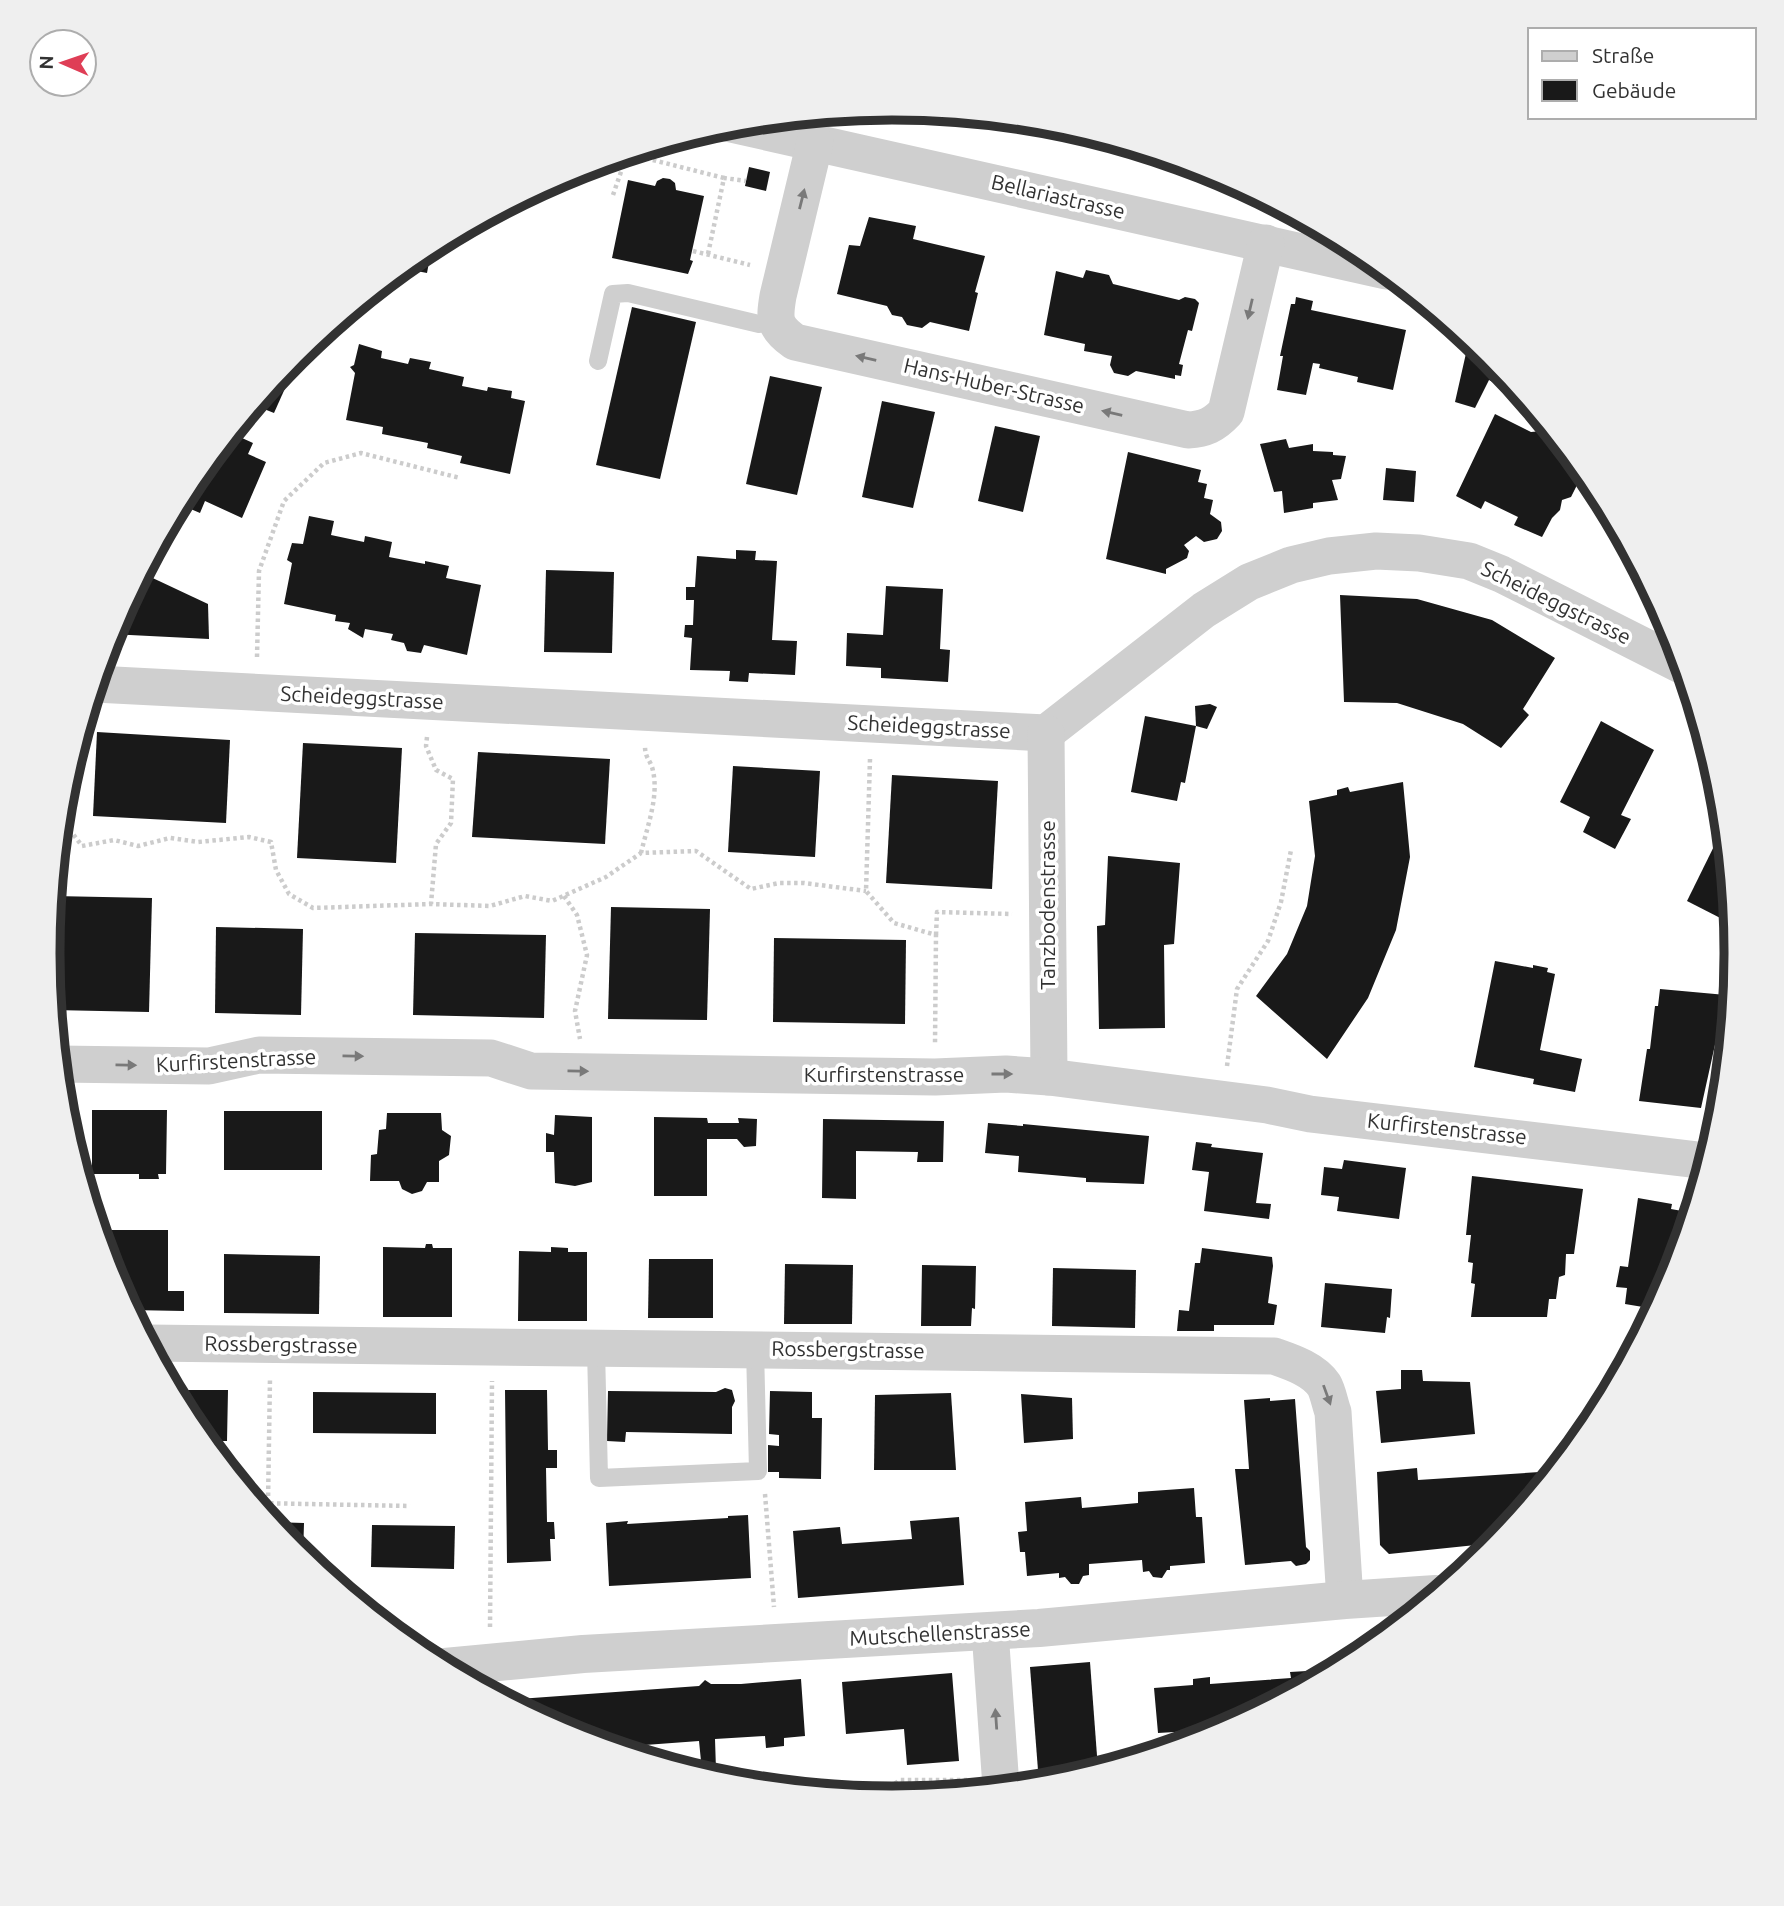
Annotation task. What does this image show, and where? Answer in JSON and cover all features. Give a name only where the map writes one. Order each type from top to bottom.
[{"type":"street","name":"Bellariastrasse","points":[[763,131],[1361,265]]},
{"type":"street","name":"Hans-Huber-Strasse","points":[[815,142],[775,317],[781,332],[794,342],[1188,430],[1203,429],[1216,424],[1226,412],[1266,243]]},
{"type":"street","name":"Scheideggstrasse","points":[[104,684],[1046,733],[1204,610],[1249,582],[1291,565],[1329,556],[1376,551],[1419,553],[1469,561],[1501,574],[1671,660]]},
{"type":"street","name":"Tanzbodenstrasse","points":[[1046,733],[1049,1077]]},
{"type":"street","name":"Kurfirstenstrasse","points":[[67,1064],[209,1066],[260,1055],[491,1058],[531,1071],[935,1077],[1006,1074],[1049,1077],[1267,1105],[1310,1114],[1698,1160]]},
{"type":"street","name":"Rossbergstrasse","points":[[157,1343],[1275,1356],[1311,1373],[1324,1385],[1333,1412],[1345,1600]]},
{"type":"street","name":"Mutschellenstrasse","points":[[462,1665],[583,1654],[990,1631],[1421,1595]]},
{"type":"street","points":[[985,1780],[990,1631]]},
{"type":"lane","points":[[598,361],[613,293],[628,293],[759,324]]},
{"type":"lane","points":[[596,1349],[599,1478],[758,1471],[755,1349]]},
{"type":"path","points":[[646,158],[746,181]]},
{"type":"path","points":[[613,195],[623,166],[627,164]]},
{"type":"path","points":[[708,254],[724,178]]},
{"type":"path","points":[[692,251],[755,266]]},
{"type":"path","points":[[257,659],[259,571],[284,501],[324,463],[361,453],[460,478]]},
{"type":"path","points":[[428,727],[426,746],[436,771],[453,779],[451,823],[436,844],[431,904]]},
{"type":"path","points":[[641,853],[654,794],[653,769],[645,756],[645,739]]},
{"type":"path","points":[[866,891],[870,751]]},
{"type":"path","points":[[69,829],[82,846],[114,840],[138,846],[170,838],[198,842],[249,837],[271,842],[276,870],[289,894],[313,908],[431,904],[490,906],[525,896],[552,901],[606,877],[641,853],[696,851],[751,890],[779,883],[804,883],[866,891],[894,923],[936,935]]},
{"type":"path","points":[[1225,1077],[1237,989],[1268,941],[1281,902],[1291,850]]},
{"type":"path","points":[[564,896],[577,915],[587,955],[575,1011],[581,1047]]},
{"type":"path","points":[[934,1052],[937,912],[1024,914]]},
{"type":"path","points":[[270,1372],[268,1503],[410,1506]]},
{"type":"path","points":[[490,1634],[492,1374]]},
{"type":"path","points":[[764,1483],[775,1619]]},
{"type":"path","points":[[892,1786],[900,1780],[962,1782]]},
{"type":"building","points":[[749,167],[770,172],[766,191],[745,186]]},
{"type":"building","points":[[663,178],[675,183],[676,190],[704,196],[690,260],[693,261],[688,274],[612,258],[628,180],[655,186],[657,181]]},
{"type":"building","points":[[869,217],[916,226],[913,239],[985,256],[975,292],[978,293],[969,331],[930,322],[922,328],[907,325],[902,317],[892,315],[887,306],[837,294],[849,245],[860,246]]},
{"type":"building","points":[[429,261],[427,273],[416,271]]},
{"type":"building","points":[[1086,270],[1109,275],[1113,284],[1179,300],[1185,297],[1195,299],[1199,303],[1179,364],[1183,365],[1181,376],[1175,375],[1175,379],[1136,371],[1128,376],[1114,373],[1110,365],[1112,356],[1084,351],[1085,344],[1044,335],[1056,271],[1083,278]]},
{"type":"building","points":[[1296,297],[1313,301],[1311,310],[1406,330],[1393,390],[1357,382],[1358,377],[1319,368],[1320,364],[1313,363],[1306,395],[1277,390],[1283,356],[1280,356],[1291,304],[1295,304]]},
{"type":"building","points":[[632,307],[696,322],[660,479],[596,465]]},
{"type":"building","points":[[359,344],[382,351],[381,358],[408,364],[410,358],[431,362],[429,369],[464,377],[462,386],[487,391],[488,387],[512,391],[511,398],[525,401],[510,474],[460,463],[462,456],[427,448],[428,443],[382,434],[383,427],[346,420],[355,373],[350,367],[354,365]]},
{"type":"building","points":[[1467,351],[1502,387],[1489,380],[1475,408],[1455,402]]},
{"type":"building","points":[[770,376],[822,387],[797,495],[746,484]]},
{"type":"building","points":[[289,379],[274,413],[262,408]]},
{"type":"building","points":[[882,401],[935,412],[913,508],[862,497]]},
{"type":"building","points":[[1495,414],[1531,432],[1540,431],[1573,475],[1577,485],[1571,497],[1562,500],[1560,510],[1552,518],[1542,537],[1514,525],[1518,517],[1485,501],[1481,509],[1456,496]]},
{"type":"building","points":[[995,426],[1040,436],[1023,512],[978,501]]},
{"type":"building","points":[[239,437],[253,443],[248,454],[266,462],[242,518],[205,501],[200,513],[189,508],[232,446]]},
{"type":"building","points":[[1286,439],[1289,448],[1313,444],[1313,451],[1346,456],[1341,479],[1332,480],[1338,500],[1313,503],[1313,508],[1284,513],[1282,491],[1274,492],[1260,444]]},
{"type":"building","points":[[1128,452],[1201,470],[1198,482],[1207,484],[1204,498],[1213,500],[1210,514],[1221,522],[1222,531],[1217,539],[1204,542],[1196,536],[1184,545],[1189,551],[1187,558],[1166,569],[1166,574],[1106,559]]},
{"type":"building","points":[[1386,468],[1416,471],[1414,502],[1383,500]]},
{"type":"building","points":[[309,516],[334,521],[331,535],[364,542],[365,536],[392,542],[389,557],[449,566],[446,578],[481,585],[467,655],[424,645],[421,653],[407,651],[404,643],[391,640],[393,634],[365,629],[363,638],[348,629],[350,623],[335,621],[336,615],[284,604],[292,563],[287,560],[292,543],[303,544]]},
{"type":"building","points":[[736,550],[756,551],[755,560],[777,561],[772,640],[797,641],[795,675],[749,673],[748,682],[729,681],[730,671],[690,670],[692,638],[684,637],[685,625],[693,625],[694,600],[686,600],[686,587],[695,587],[697,556],[736,559]]},
{"type":"building","points":[[546,570],[614,572],[612,653],[544,652]]},
{"type":"building","points":[[150,577],[208,604],[209,639],[123,635]]},
{"type":"building","points":[[886,586],[943,589],[940,649],[950,650],[948,682],[881,678],[881,668],[846,666],[847,633],[883,635]]},
{"type":"building","points":[[1340,595],[1417,599],[1492,620],[1555,658],[1523,709],[1529,715],[1501,748],[1463,724],[1397,703],[1344,702]]},
{"type":"building","points":[[1210,704],[1217,707],[1207,729],[1196,726],[1195,706]]},
{"type":"building","points":[[1145,716],[1196,726],[1185,783],[1181,782],[1177,801],[1131,792]]},
{"type":"building","points":[[1601,721],[1654,750],[1621,815],[1631,819],[1615,849],[1583,832],[1590,817],[1560,802]]},
{"type":"building","points":[[97,732],[230,740],[226,823],[93,816]]},
{"type":"building","points":[[303,743],[402,748],[396,863],[297,858]]},
{"type":"building","points":[[478,752],[610,759],[605,844],[472,837]]},
{"type":"building","points":[[733,766],[820,771],[815,857],[728,852]]},
{"type":"building","points":[[892,775],[998,781],[992,889],[886,883]]},
{"type":"building","points":[[1403,782],[1410,857],[1396,930],[1368,998],[1327,1059],[1256,996],[1287,954],[1307,906],[1315,856],[1309,801],[1337,795],[1337,790],[1348,787],[1350,792]]},
{"type":"building","points":[[1717,841],[1723,920],[1687,901]]},
{"type":"building","points":[[1108,856],[1180,863],[1174,944],[1164,945],[1165,1028],[1099,1029],[1097,926],[1105,925]]},
{"type":"building","points":[[61,896],[152,898],[149,1012],[61,1010]]},
{"type":"building","points":[[611,907],[710,909],[707,1020],[608,1019]]},
{"type":"building","points":[[216,927],[303,929],[301,1015],[215,1013]]},
{"type":"building","points":[[415,933],[546,935],[544,1018],[413,1015]]},
{"type":"building","points":[[774,938],[906,940],[905,1024],[773,1022]]},
{"type":"building","points":[[1495,961],[1548,968],[1547,972],[1555,974],[1540,1050],[1582,1059],[1575,1092],[1533,1084],[1534,1079],[1474,1067]]},
{"type":"building","points":[[1660,989],[1723,995],[1723,1010],[1701,1108],[1639,1101],[1647,1049],[1650,1049],[1655,1006],[1658,1006]]},
{"type":"building","points":[[92,1110],[167,1110],[166,1174],[158,1174],[159,1179],[139,1179],[139,1174],[92,1174]]},
{"type":"building","points":[[224,1111],[322,1111],[322,1170],[224,1170]]},
{"type":"building","points":[[387,1113],[441,1113],[442,1130],[451,1136],[449,1155],[439,1161],[439,1182],[427,1182],[422,1191],[412,1194],[402,1189],[399,1181],[370,1181],[371,1155],[377,1154],[379,1130],[386,1129]]},
{"type":"building","points":[[555,1115],[592,1117],[592,1182],[575,1186],[555,1183],[554,1152],[546,1152],[546,1133],[554,1135]]},
{"type":"building","points":[[654,1117],[707,1118],[708,1123],[739,1123],[738,1118],[757,1119],[756,1146],[744,1147],[737,1139],[707,1139],[707,1196],[654,1196]]},
{"type":"building","points":[[823,1119],[944,1121],[943,1162],[917,1162],[918,1152],[856,1151],[856,1199],[822,1198]]},
{"type":"building","points":[[988,1123],[1149,1136],[1144,1184],[1086,1182],[1086,1178],[1018,1172],[1019,1156],[985,1153]]},
{"type":"building","points":[[1196,1142],[1212,1144],[1211,1147],[1263,1153],[1256,1203],[1271,1204],[1269,1219],[1204,1211],[1209,1172],[1192,1170]]},
{"type":"building","points":[[1344,1160],[1406,1168],[1399,1219],[1337,1211],[1339,1197],[1321,1195],[1324,1167],[1342,1169]]},
{"type":"building","points":[[1472,1176],[1583,1189],[1574,1254],[1566,1254],[1565,1275],[1559,1277],[1556,1299],[1549,1299],[1547,1317],[1471,1317],[1475,1284],[1471,1283],[1473,1263],[1468,1262],[1471,1235],[1466,1235]]},
{"type":"building","points":[[1638,1198],[1672,1204],[1671,1209],[1682,1211],[1685,1205],[1645,1307],[1625,1304],[1627,1288],[1616,1287],[1620,1266],[1628,1267]]},
{"type":"building","points":[[168,1230],[168,1291],[184,1291],[184,1311],[140,1310],[108,1231]]},
{"type":"building","points":[[426,1244],[432,1244],[433,1248],[452,1248],[452,1317],[383,1317],[383,1247],[425,1248]]},
{"type":"building","points":[[551,1247],[568,1248],[568,1252],[587,1252],[587,1321],[518,1321],[519,1251],[551,1252]]},
{"type":"building","points":[[1202,1248],[1272,1257],[1268,1303],[1277,1305],[1274,1325],[1214,1325],[1214,1331],[1177,1331],[1179,1310],[1189,1311],[1195,1263],[1200,1263]]},
{"type":"building","points":[[224,1254],[320,1256],[319,1314],[224,1313]]},
{"type":"building","points":[[649,1259],[713,1259],[713,1318],[648,1318]]},
{"type":"building","points":[[785,1264],[853,1265],[852,1324],[784,1324]]},
{"type":"building","points":[[922,1265],[976,1266],[975,1309],[972,1308],[971,1326],[921,1326]]},
{"type":"building","points":[[1053,1268],[1136,1270],[1135,1328],[1052,1326]]},
{"type":"building","points":[[1325,1283],[1392,1289],[1390,1318],[1387,1317],[1385,1333],[1321,1327]]},
{"type":"building","points":[[1401,1370],[1422,1370],[1423,1381],[1470,1382],[1475,1434],[1381,1443],[1376,1391],[1401,1389]]},
{"type":"building","points":[[725,1388],[732,1390],[735,1401],[732,1407],[732,1434],[626,1432],[625,1442],[607,1441],[608,1391],[716,1392]]},
{"type":"building","points":[[184,1390],[228,1390],[227,1441],[218,1441]]},
{"type":"building","points":[[505,1390],[547,1390],[548,1450],[557,1450],[557,1468],[546,1468],[547,1522],[554,1522],[555,1539],[550,1539],[551,1561],[507,1563]]},
{"type":"building","points":[[770,1391],[812,1392],[812,1418],[822,1418],[821,1479],[779,1478],[779,1472],[768,1472],[768,1445],[779,1446],[779,1435],[769,1434]]},
{"type":"building","points":[[313,1392],[436,1393],[436,1434],[313,1433]]},
{"type":"building","points":[[951,1393],[956,1470],[874,1470],[875,1395]]},
{"type":"building","points":[[1021,1394],[1072,1398],[1073,1439],[1024,1443]]},
{"type":"building","points":[[1270,1398],[1270,1401],[1295,1399],[1306,1547],[1310,1551],[1310,1560],[1306,1564],[1296,1566],[1291,1561],[1245,1565],[1235,1469],[1249,1469],[1244,1400]]},
{"type":"building","points":[[1417,1468],[1418,1480],[1542,1472],[1478,1545],[1389,1554],[1380,1545],[1377,1472]]},
{"type":"building","points":[[1194,1488],[1196,1517],[1202,1517],[1205,1563],[1170,1566],[1170,1570],[1167,1570],[1162,1578],[1153,1577],[1149,1571],[1143,1572],[1142,1560],[1089,1564],[1089,1575],[1083,1576],[1079,1584],[1071,1584],[1065,1577],[1059,1578],[1059,1573],[1027,1576],[1025,1552],[1020,1552],[1018,1532],[1027,1531],[1025,1502],[1081,1497],[1082,1508],[1138,1503],[1138,1492]]},
{"type":"building","points":[[748,1515],[751,1578],[609,1586],[606,1523],[628,1521],[627,1524]]},
{"type":"building","points":[[959,1517],[964,1585],[798,1598],[793,1531],[840,1527],[842,1544],[912,1539],[910,1521]]},
{"type":"building","points":[[285,1522],[304,1523],[303,1542]]},
{"type":"building","points":[[372,1525],[455,1526],[454,1569],[371,1567]]},
{"type":"building","points":[[1090,1662],[1097,1759],[1038,1772],[1030,1667]]},
{"type":"building","points":[[1307,1671],[1307,1675],[1211,1722],[1186,1731],[1158,1733],[1154,1688],[1193,1685],[1193,1679],[1210,1677],[1210,1684],[1291,1678],[1290,1672]]},
{"type":"building","points":[[952,1673],[959,1761],[907,1765],[904,1729],[846,1734],[842,1682]]},
{"type":"building","points":[[801,1679],[805,1736],[784,1738],[784,1746],[766,1748],[765,1736],[715,1739],[716,1767],[701,1763],[699,1741],[645,1745],[646,1748],[573,1722],[522,1699],[699,1686],[705,1680],[711,1684]]}]
